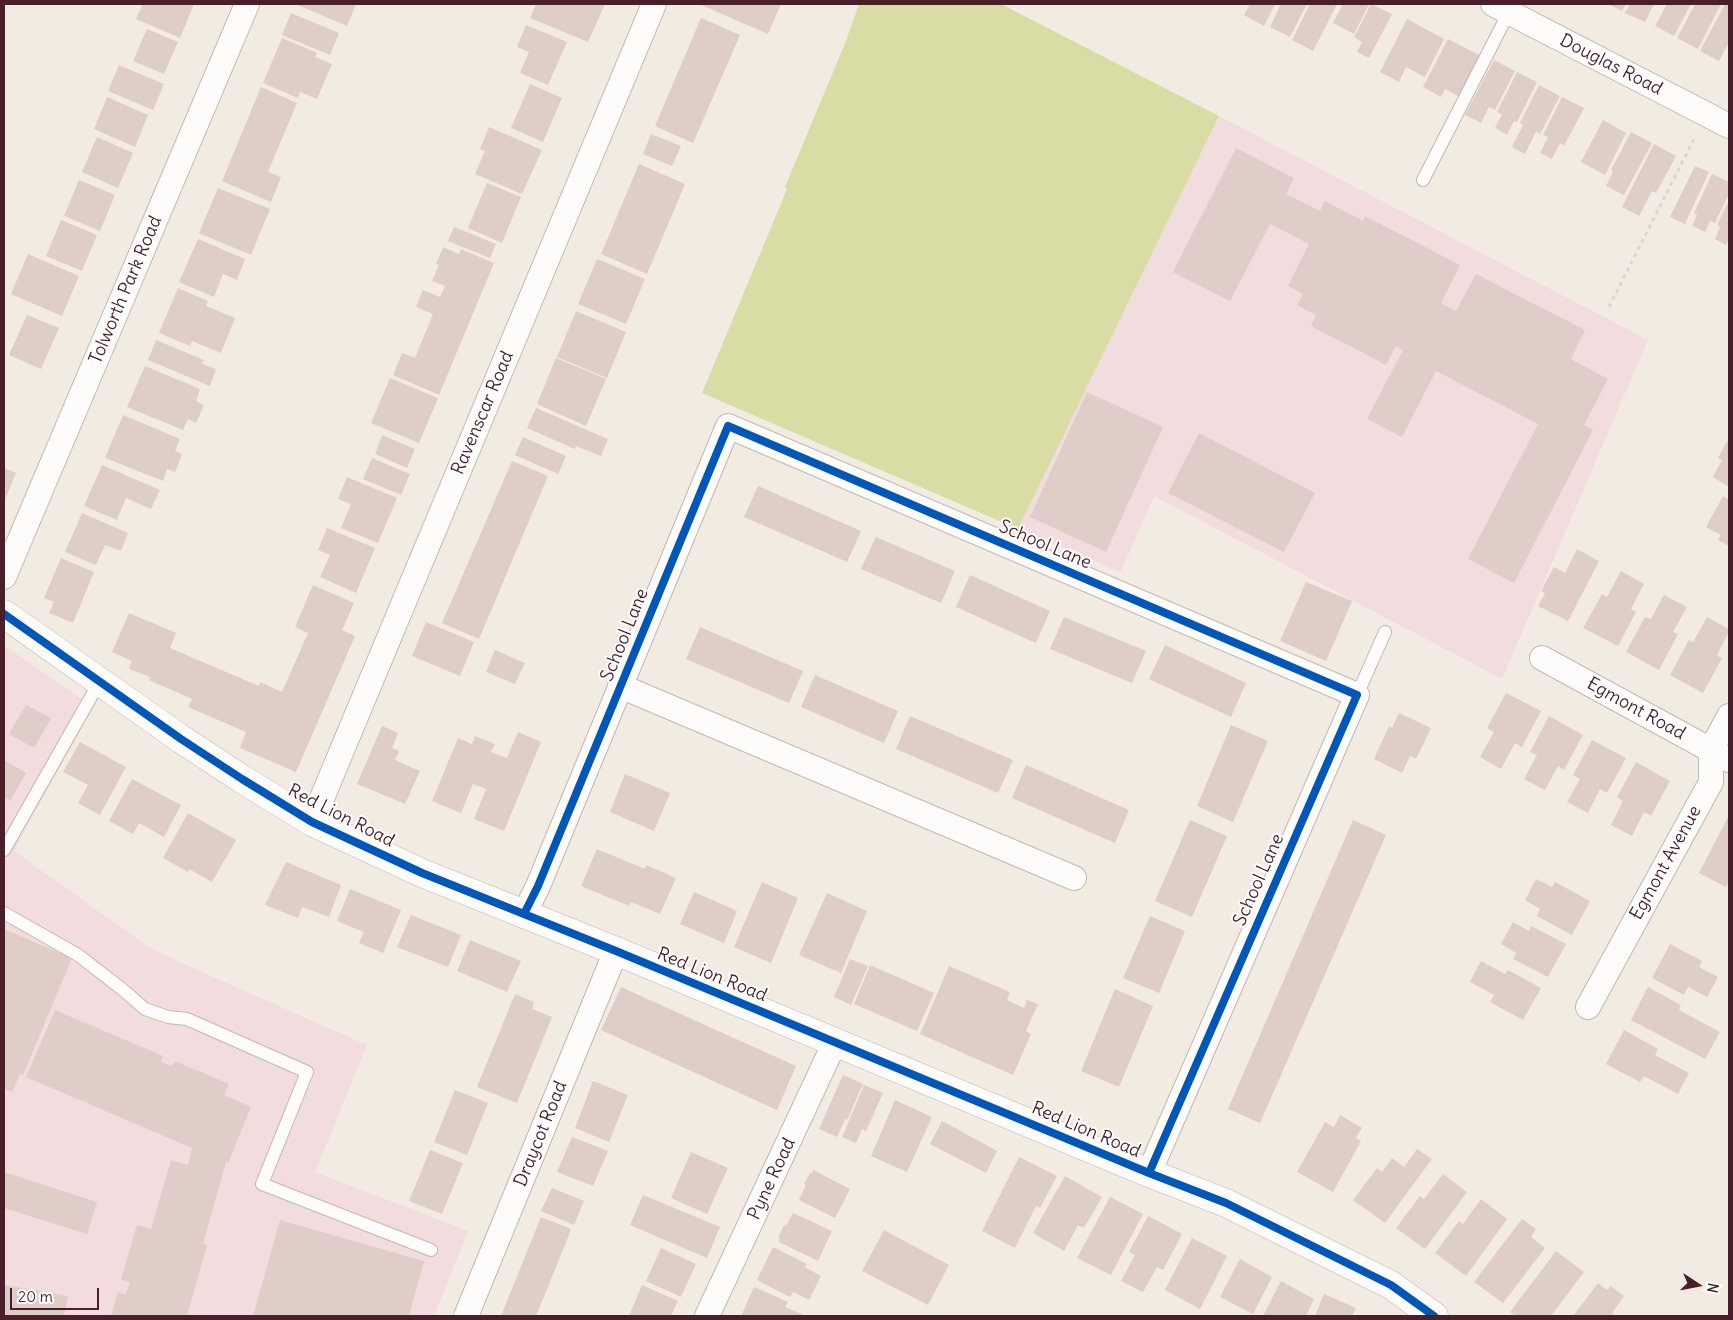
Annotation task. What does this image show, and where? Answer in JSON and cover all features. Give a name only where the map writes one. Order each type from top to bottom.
[{"type":"street","name":"Tolworth Park Road","points":[[4,577],[247,4]]},
{"type":"street","name":"Ravenscar Road","points":[[312,822],[654,4]]},
{"type":"street","name":"Douglas Road","points":[[1501,8],[1729,126]]},
{"type":"street","name":"School Lane","points":[[524,914],[542,877],[728,426],[1357,695],[1149,1173]]},
{"type":"street","name":"Red Lion Road","points":[[4,614],[181,739],[312,822],[422,873],[616,951],[1149,1173],[1226,1203],[1391,1285],[1434,1316]]},
{"type":"street","name":"Egmont Road","points":[[1542,658],[1720,755]]},
{"type":"street","name":"School Lane","points":[[620,686],[1074,878]]},
{"type":"street","name":"Egmont Avenue","points":[[1588,1007],[1711,782],[1720,755],[1729,716]]},
{"type":"street","name":"Draycot Road","points":[[466,1316],[616,951]]},
{"type":"street","name":"Pyne Road","points":[[707,1316],[835,1042]]},
{"type":"lane","points":[[1423,180],[1501,8]]},
{"type":"lane","points":[[1357,695],[1385,632]]},
{"type":"lane","points":[[4,850],[100,681]]},
{"type":"lane","points":[[4,913],[78,955],[122,989],[145,1010],[168,1017],[187,1019],[307,1072],[262,1184],[431,1250]]},
{"type":"path","points":[[1609,307],[1707,114]]},
{"type":"shaded area","points":[[1219,116],[1648,340],[1502,679],[1154,496],[1121,572],[1018,529]]},
{"type":"shaded area","points":[[4,645],[93,707],[14,851],[147,946],[367,1045],[315,1172],[468,1231],[434,1316],[4,1316]]},
{"type":"green space","points":[[859,4],[1001,4],[1219,116],[1018,529],[702,393],[787,189],[785,187],[846,41]]},
{"type":"building","points":[[143,4],[194,4],[180,38],[136,19]]},
{"type":"building","points":[[295,4],[356,4],[347,26]]},
{"type":"building","points":[[536,4],[605,4],[588,42],[530,18]]},
{"type":"building","points":[[699,4],[781,4],[768,34]]},
{"type":"building","points":[[1250,4],[1275,4],[1264,26],[1244,15]]},
{"type":"building","points":[[1281,4],[1307,4],[1290,37],[1270,27]]},
{"type":"building","points":[[1310,4],[1337,4],[1313,51],[1292,40]]},
{"type":"building","points":[[1343,4],[1369,4],[1354,34],[1333,23]]},
{"type":"building","points":[[1371,4],[1392,14],[1369,58],[1357,52],[1362,42],[1354,37]]},
{"type":"building","points":[[1608,4],[1626,4],[1622,11]]},
{"type":"building","points":[[1630,4],[1654,4],[1645,22],[1625,13]]},
{"type":"building","points":[[1667,4],[1691,4],[1674,36],[1655,26]]},
{"type":"building","points":[[1695,4],[1721,4],[1698,49],[1677,38]]},
{"type":"building","points":[[1725,4],[1729,4],[1729,42],[1719,61],[1700,51]]},
{"type":"building","points":[[291,13],[339,33],[330,55],[282,35]]},
{"type":"building","points":[[701,18],[740,35],[693,143],[655,126]]},
{"type":"building","points":[[1407,19],[1444,39],[1425,77],[1406,67],[1399,82],[1380,72]]},
{"type":"building","points":[[526,25],[567,42],[548,85],[520,73],[529,52],[517,47]]},
{"type":"building","points":[[147,29],[178,42],[164,74],[133,61]]},
{"type":"building","points":[[282,38],[317,53],[315,57],[332,64],[317,99],[300,92],[298,98],[263,83]]},
{"type":"building","points":[[1448,39],[1481,56],[1460,97],[1445,89],[1441,97],[1423,87]]},
{"type":"building","points":[[1494,60],[1515,71],[1495,110],[1489,107],[1481,123],[1465,115]]},
{"type":"building","points":[[119,65],[164,84],[153,110],[108,91]]},
{"type":"building","points":[[1517,72],[1537,82],[1517,122],[1514,121],[1507,135],[1495,128],[1502,114],[1497,112]]},
{"type":"building","points":[[530,84],[562,98],[543,142],[511,128]]},
{"type":"building","points":[[1539,85],[1560,96],[1540,134],[1536,131],[1525,154],[1512,147],[1523,125],[1520,123]]},
{"type":"building","points":[[261,87],[297,103],[268,172],[281,177],[271,202],[222,181]]},
{"type":"building","points":[[107,97],[148,115],[135,147],[94,129]]},
{"type":"building","points":[[1562,97],[1584,108],[1564,146],[1560,143],[1552,159],[1540,153],[1548,137],[1543,135]]},
{"type":"building","points":[[1603,120],[1626,133],[1605,175],[1581,162]]},
{"type":"building","points":[[489,127],[542,150],[522,194],[475,174],[485,151],[480,149]]},
{"type":"building","points":[[1631,132],[1652,143],[1624,195],[1606,186],[1613,172],[1611,170]]},
{"type":"building","points":[[651,134],[681,146],[672,166],[643,154]]},
{"type":"building","points":[[97,137],[133,153],[118,188],[82,172]]},
{"type":"building","points":[[1654,144],[1676,156],[1656,193],[1652,191],[1639,216],[1622,207]]},
{"type":"building","points":[[1236,148],[1294,178],[1286,194],[1320,211],[1325,201],[1363,221],[1365,216],[1460,265],[1441,303],[1456,311],[1476,274],[1585,330],[1571,359],[1608,379],[1584,425],[1593,430],[1514,583],[1468,559],[1538,424],[1436,371],[1402,437],[1367,419],[1403,350],[1396,346],[1386,365],[1311,326],[1316,315],[1297,305],[1303,294],[1288,286],[1309,244],[1270,224],[1230,301],[1173,272]]},
{"type":"building","points":[[639,164],[685,184],[647,274],[601,254]]},
{"type":"building","points":[[1695,166],[1709,172],[1685,224],[1670,217]]},
{"type":"building","points":[[1712,174],[1729,182],[1729,194],[1715,223],[1710,221],[1705,232],[1692,226],[1697,215],[1694,213]]},
{"type":"building","points":[[79,180],[115,195],[100,231],[64,216]]},
{"type":"building","points":[[487,183],[521,197],[502,243],[468,228]]},
{"type":"building","points":[[218,188],[270,209],[251,255],[199,233]]},
{"type":"building","points":[[1729,200],[1729,239],[1726,245],[1715,239],[1720,227],[1717,225]]},
{"type":"building","points":[[61,220],[97,235],[82,271],[46,256]]},
{"type":"building","points":[[454,227],[496,244],[490,258],[448,241]]},
{"type":"building","points":[[198,239],[245,259],[237,280],[223,274],[214,297],[179,282]]},
{"type":"building","points":[[443,247],[459,254],[461,249],[494,263],[439,395],[393,375],[402,353],[415,358],[433,314],[416,307],[423,290],[440,297],[445,286],[432,281],[439,265],[436,264]]},
{"type":"building","points":[[28,254],[79,276],[62,316],[11,294]]},
{"type":"building","points":[[597,259],[645,279],[626,324],[578,304]]},
{"type":"building","points":[[178,288],[208,301],[206,306],[235,318],[221,353],[192,341],[190,346],[159,333]]},
{"type":"building","points":[[576,311],[626,332],[607,378],[557,357]]},
{"type":"building","points":[[27,315],[59,328],[41,369],[9,355]]},
{"type":"building","points":[[156,340],[204,360],[202,364],[216,369],[210,386],[148,360]]},
{"type":"building","points":[[556,358],[606,379],[586,426],[537,404]]},
{"type":"building","points":[[145,366],[200,389],[196,401],[204,405],[196,423],[188,419],[183,430],[127,407]]},
{"type":"building","points":[[390,378],[438,398],[419,443],[371,423]]},
{"type":"building","points":[[1087,392],[1163,427],[1106,552],[1030,517]]},
{"type":"building","points":[[536,408],[608,439],[601,456],[576,446],[575,449],[527,428]]},
{"type":"building","points":[[123,415],[180,439],[175,451],[182,454],[175,472],[167,469],[163,481],[105,458]]},
{"type":"building","points":[[1199,433],[1315,493],[1284,552],[1168,493]]},
{"type":"building","points":[[382,435],[415,449],[407,468],[375,454]]},
{"type":"building","points":[[523,437],[566,456],[558,474],[515,455]]},
{"type":"building","points":[[1727,441],[1729,443],[1729,487],[1713,477],[1722,460],[1718,458]]},
{"type":"building","points":[[372,458],[410,474],[401,495],[363,479]]},
{"type":"building","points":[[512,461],[548,476],[479,639],[442,623]]},
{"type":"building","points":[[102,465],[160,490],[151,509],[126,498],[117,520],[84,506]]},
{"type":"building","points":[[4,468],[16,473],[4,502]]},
{"type":"building","points":[[347,477],[397,498],[378,543],[341,528],[351,504],[338,499]]},
{"type":"building","points":[[758,486],[861,531],[847,562],[744,517]]},
{"type":"building","points":[[1723,496],[1729,500],[1729,546],[1718,540],[1721,535],[1706,527]]},
{"type":"building","points":[[82,513],[128,533],[121,551],[105,545],[96,565],[65,552]]},
{"type":"building","points":[[327,528],[375,548],[356,593],[320,577],[330,555],[318,550]]},
{"type":"building","points":[[876,537],[955,571],[941,603],[861,569]]},
{"type":"building","points":[[1577,549],[1599,561],[1568,621],[1538,606],[1545,593],[1541,591],[1554,567],[1565,573]]},
{"type":"building","points":[[61,558],[94,572],[73,623],[49,613],[54,602],[44,598]]},
{"type":"building","points":[[1621,571],[1644,584],[1631,609],[1636,612],[1618,646],[1583,628],[1602,594],[1607,597]]},
{"type":"building","points":[[970,575],[1050,611],[1036,643],[956,607]]},
{"type":"building","points":[[1306,582],[1352,601],[1326,661],[1280,641]]},
{"type":"building","points":[[313,585],[354,603],[342,630],[355,636],[296,772],[240,748],[246,732],[188,707],[192,699],[149,680],[150,677],[129,669],[132,661],[112,652],[129,613],[176,633],[170,648],[259,686],[260,682],[282,692],[308,633],[295,627]]},
{"type":"building","points":[[1664,595],[1687,607],[1673,632],[1678,634],[1659,670],[1626,652],[1645,617],[1651,619]]},
{"type":"building","points":[[1064,617],[1146,651],[1132,683],[1050,649]]},
{"type":"building","points":[[1707,617],[1729,629],[1729,632],[1717,655],[1722,658],[1703,693],[1670,675],[1689,640],[1693,642]]},
{"type":"building","points":[[426,622],[474,642],[460,676],[412,656]]},
{"type":"building","points":[[700,627],[803,671],[789,703],[686,659]]},
{"type":"building","points":[[1165,645],[1246,683],[1231,717],[1149,679]]},
{"type":"building","points":[[495,650],[525,663],[515,684],[486,672]]},
{"type":"building","points":[[815,675],[898,711],[884,743],[801,707]]},
{"type":"building","points":[[1506,693],[1541,711],[1522,747],[1515,743],[1501,769],[1480,757],[1494,732],[1487,728]]},
{"type":"building","points":[[26,705],[51,718],[34,748],[9,734]]},
{"type":"building","points":[[1399,713],[1431,728],[1416,759],[1410,756],[1402,773],[1374,759],[1389,726],[1392,728]]},
{"type":"building","points":[[910,716],[1013,760],[998,793],[896,749]]},
{"type":"building","points":[[1549,716],[1583,735],[1564,770],[1558,766],[1545,790],[1524,779],[1537,755],[1530,752]]},
{"type":"building","points":[[1231,725],[1268,741],[1233,822],[1197,806]]},
{"type":"building","points":[[382,726],[398,733],[392,748],[399,751],[395,760],[420,771],[405,804],[357,784]]},
{"type":"building","points":[[518,732],[541,742],[504,831],[474,819],[486,789],[473,784],[461,813],[432,801],[458,738],[472,744],[475,736],[495,744],[491,752],[507,758]]},
{"type":"building","points":[[1592,740],[1626,758],[1607,793],[1600,789],[1588,813],[1567,802],[1580,779],[1573,775]]},
{"type":"building","points":[[80,742],[126,767],[100,815],[78,803],[88,785],[63,772]]},
{"type":"building","points":[[4,760],[26,773],[10,801],[4,797]]},
{"type":"building","points":[[1636,762],[1670,781],[1651,816],[1644,812],[1632,836],[1611,825],[1623,801],[1617,797]]},
{"type":"building","points":[[1026,765],[1129,810],[1115,843],[1012,798]]},
{"type":"building","points":[[625,774],[670,793],[654,831],[610,812]]},
{"type":"building","points":[[132,779],[181,805],[164,837],[139,823],[133,834],[109,821]]},
{"type":"building","points":[[188,813],[236,840],[212,882],[189,869],[188,872],[163,858]]},
{"type":"building","points":[[1729,815],[1729,880],[1726,887],[1699,873]]},
{"type":"building","points":[[1190,820],[1227,836],[1192,917],[1155,901]]},
{"type":"building","points":[[1353,820],[1386,835],[1260,1123],[1228,1109]]},
{"type":"building","points":[[597,849],[645,869],[646,865],[676,878],[660,914],[631,902],[629,906],[581,886]]},
{"type":"building","points":[[286,862],[341,885],[329,917],[302,907],[298,918],[265,905]]},
{"type":"building","points":[[1536,879],[1552,887],[1555,882],[1590,901],[1572,935],[1537,916],[1540,909],[1525,900]]},
{"type":"building","points":[[762,882],[798,898],[771,963],[734,947]]},
{"type":"building","points":[[350,889],[401,910],[383,953],[359,943],[364,932],[337,921]]},
{"type":"building","points":[[694,892],[737,911],[724,943],[680,924]]},
{"type":"building","points":[[827,893],[867,911],[841,973],[799,955]]},
{"type":"building","points":[[411,915],[461,935],[448,967],[397,947]]},
{"type":"building","points":[[1150,916],[1185,931],[1159,993],[1123,978]]},
{"type":"building","points":[[1513,922],[1529,931],[1531,926],[1566,944],[1548,977],[1513,959],[1516,953],[1501,944]]},
{"type":"building","points":[[4,929],[72,958],[23,1075],[20,1074],[12,1092],[4,1089]]},
{"type":"building","points":[[470,940],[521,961],[507,992],[457,971]]},
{"type":"building","points":[[1670,944],[1702,961],[1699,967],[1718,977],[1707,997],[1688,987],[1684,995],[1652,978]]},
{"type":"building","points":[[850,959],[868,966],[851,1005],[834,997]]},
{"type":"building","points":[[1481,961],[1505,974],[1508,970],[1541,988],[1523,1020],[1490,1002],[1494,995],[1470,982]]},
{"type":"building","points":[[870,965],[934,993],[917,1031],[854,1004]]},
{"type":"building","points":[[949,966],[1010,992],[1007,1000],[1024,1008],[1027,1000],[1038,1004],[1026,1031],[1031,1034],[1013,1075],[920,1034]]},
{"type":"building","points":[[621,987],[796,1066],[777,1110],[601,1030]]},
{"type":"building","points":[[1648,987],[1681,1005],[1679,1010],[1720,1032],[1705,1059],[1631,1020]]},
{"type":"building","points":[[1115,989],[1153,1006],[1119,1087],[1081,1071]]},
{"type":"building","points":[[515,994],[534,1002],[532,1009],[552,1017],[517,1103],[477,1087]]},
{"type":"building","points":[[55,1010],[163,1056],[161,1062],[172,1066],[175,1061],[229,1084],[224,1095],[251,1107],[228,1163],[226,1162],[203,1244],[207,1245],[187,1316],[111,1316],[118,1292],[126,1295],[130,1282],[121,1280],[137,1225],[151,1229],[171,1160],[188,1165],[192,1148],[26,1077]]},
{"type":"building","points":[[1624,1030],[1658,1049],[1655,1055],[1689,1073],[1678,1094],[1644,1076],[1640,1082],[1606,1064]]},
{"type":"building","points":[[843,1075],[863,1084],[837,1137],[819,1129]]},
{"type":"building","points":[[593,1081],[628,1095],[609,1142],[575,1128]]},
{"type":"building","points":[[864,1085],[883,1093],[866,1131],[862,1129],[856,1143],[842,1137]]},
{"type":"building","points":[[455,1090],[488,1103],[467,1155],[434,1142]]},
{"type":"building","points":[[895,1100],[932,1117],[907,1172],[871,1156]]},
{"type":"building","points":[[1340,1115],[1362,1128],[1356,1138],[1361,1141],[1333,1192],[1297,1172],[1325,1122],[1334,1127]]},
{"type":"building","points":[[942,1121],[997,1151],[986,1173],[930,1144]]},
{"type":"building","points":[[572,1137],[608,1151],[593,1186],[557,1172]]},
{"type":"building","points":[[1417,1149],[1432,1159],[1385,1223],[1353,1200],[1377,1168],[1382,1172],[1392,1158],[1404,1167]]},
{"type":"building","points":[[430,1150],[463,1163],[442,1214],[409,1201]]},
{"type":"building","points":[[691,1152],[728,1168],[707,1214],[671,1198]]},
{"type":"building","points":[[1019,1157],[1057,1176],[1040,1208],[1036,1206],[1015,1248],[982,1231]]},
{"type":"building","points":[[813,1170],[850,1189],[835,1218],[799,1200],[806,1185],[804,1184]]},
{"type":"building","points":[[4,1172],[97,1202],[87,1234],[4,1208]]},
{"type":"building","points":[[1443,1174],[1467,1192],[1425,1249],[1396,1228],[1420,1196],[1424,1199]]},
{"type":"building","points":[[1065,1176],[1102,1197],[1084,1228],[1078,1225],[1064,1251],[1033,1233]]},
{"type":"building","points":[[552,1188],[584,1201],[574,1225],[541,1211]]},
{"type":"building","points":[[643,1195],[720,1227],[707,1258],[630,1225]]},
{"type":"building","points":[[1110,1197],[1143,1214],[1111,1275],[1077,1258]]},
{"type":"building","points":[[1481,1199],[1507,1219],[1466,1276],[1435,1253],[1459,1221],[1463,1224]]},
{"type":"building","points":[[793,1213],[832,1231],[818,1261],[779,1242],[780,1239],[778,1238],[784,1225],[786,1226]]},
{"type":"building","points":[[1148,1216],[1182,1234],[1163,1270],[1157,1267],[1143,1292],[1121,1281],[1135,1255],[1129,1252]]},
{"type":"building","points":[[541,1217],[571,1229],[565,1245],[536,1316],[501,1316]]},
{"type":"building","points":[[1522,1219],[1536,1229],[1531,1237],[1545,1248],[1503,1303],[1474,1282]]},
{"type":"building","points":[[280,1220],[424,1261],[409,1316],[253,1316]]},
{"type":"building","points":[[884,1230],[949,1265],[928,1305],[862,1271]]},
{"type":"building","points":[[1192,1238],[1227,1256],[1200,1309],[1165,1290]]},
{"type":"building","points":[[773,1247],[807,1264],[805,1267],[821,1276],[809,1300],[793,1292],[790,1297],[757,1280]]},
{"type":"building","points":[[661,1248],[696,1264],[681,1297],[646,1281]]},
{"type":"building","points":[[1556,1251],[1584,1272],[1551,1316],[1516,1316],[1510,1312]]},
{"type":"building","points":[[1240,1259],[1272,1277],[1253,1314],[1220,1297]]},
{"type":"building","points":[[1281,1281],[1314,1299],[1306,1316],[1263,1316]]},
{"type":"building","points":[[1598,1283],[1607,1290],[1611,1286],[1624,1296],[1612,1313],[1614,1315],[1573,1316]]},
{"type":"building","points":[[4,1285],[68,1296],[64,1316],[4,1316]]},
{"type":"building","points":[[642,1285],[678,1301],[671,1316],[629,1316]]},
{"type":"building","points":[[754,1287],[788,1302],[785,1307],[802,1314],[801,1316],[741,1316]]},
{"type":"building","points":[[1324,1294],[1356,1308],[1352,1316],[1315,1316]]},
{"type":"cycle path","points":[[524,914],[538,886],[728,426],[1357,695],[1149,1173]]},
{"type":"cycle path","points":[[4,614],[181,739],[312,822],[422,873],[616,951],[1149,1173],[1226,1203],[1391,1285],[1434,1316]]}]
